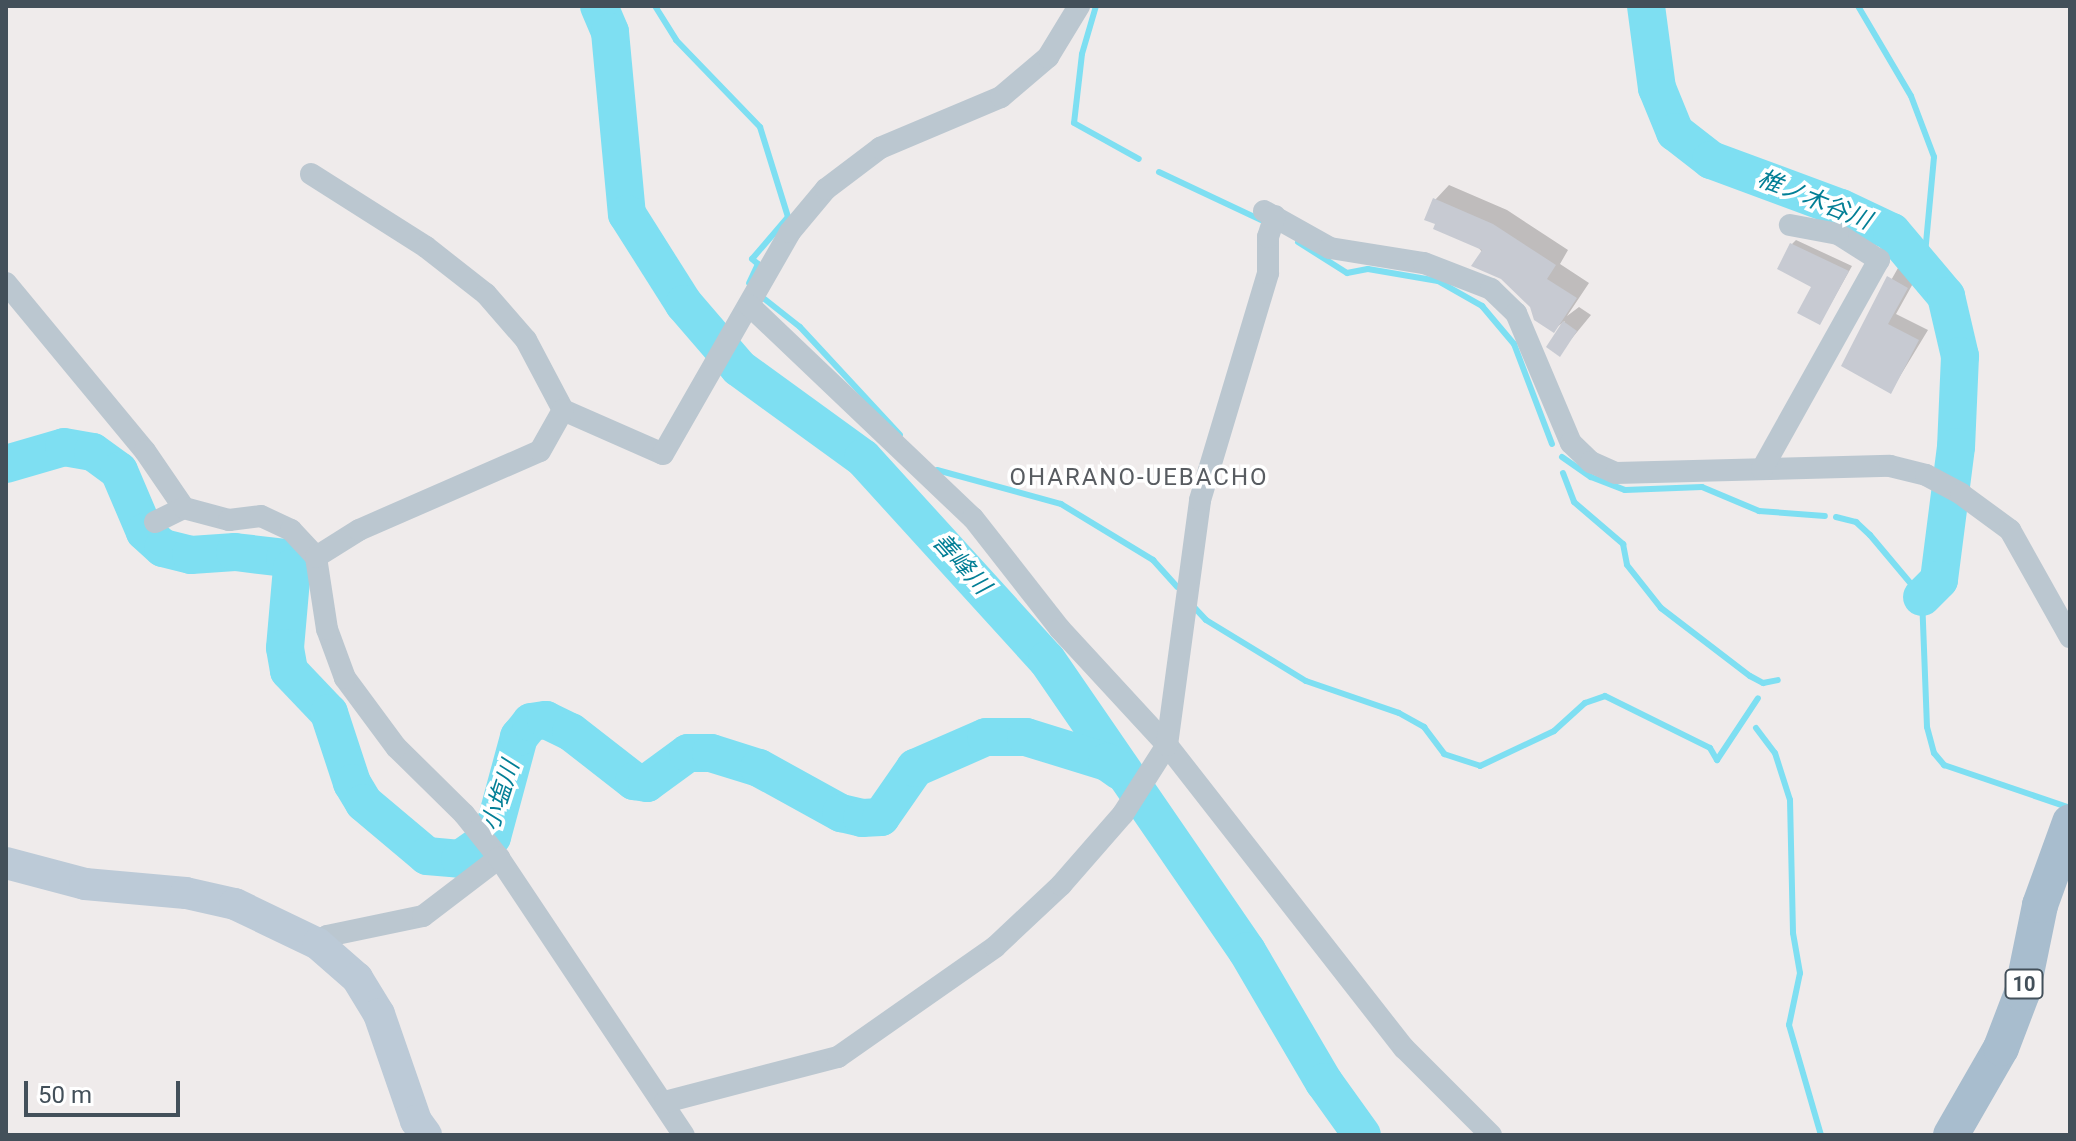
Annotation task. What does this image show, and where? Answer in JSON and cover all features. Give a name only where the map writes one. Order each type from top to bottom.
[{"type":"main road","name":"10","points":[[1951,1135],[2006,1034],[2022,993],[2040,905],[2070,822]]},
{"type":"main road","points":[[6,863],[85,884],[186,893],[235,904],[318,944],[357,978],[379,1014],[426,1135]]},
{"type":"street","points":[[311,174],[426,247],[486,294],[526,340],[563,410],[663,454],[718,363],[790,232],[826,189],[880,148],[1001,97],[1048,57],[1079,6]]},
{"type":"street","points":[[665,1102],[838,1057],[995,947],[1061,885],[1123,814],[1165,750],[1200,500],[1268,273],[1269,214],[1330,248],[1424,263],[1491,289],[1516,313],[1571,443],[1591,462],[1616,473],[1890,466],[1926,475],[1961,494],[2010,530],[2070,637]]},
{"type":"street","points":[[1762,469],[1879,260],[1838,234],[1790,225]]},
{"type":"street","points":[[6,283],[145,451],[184,508],[229,520],[261,516],[291,530],[316,557],[327,629],[345,678],[396,747],[491,848],[665,1102],[684,1135]]},
{"type":"street","points":[[745,311],[973,518],[1060,629],[1165,750],[1404,1048],[1491,1135]]},
{"type":"street","points":[[316,557],[359,530],[540,451],[563,410]]},
{"type":"street","points":[[155,522],[184,508]]},
{"type":"street","points":[[318,944],[327,936],[423,916],[491,848]]},
{"type":"building","points":[[1433,198],[1493,224],[1556,265],[1547,279],[1577,298],[1554,333],[1534,320],[1530,307],[1501,279],[1471,266],[1482,250],[1433,229],[1435,224],[1424,220]]},
{"type":"building","points":[[1790,243],[1849,271],[1820,325],[1797,313],[1811,287],[1777,269]]},
{"type":"building","points":[[1887,276],[1908,288],[1888,324],[1919,340],[1891,394],[1841,366]]},
{"type":"building","points":[[1563,321],[1577,331],[1560,357],[1546,347]]},
{"type":"waterway","name":"善峰川","points":[[599,6],[610,32],[627,214],[684,304],[739,368],[863,458],[1047,660],[1247,951],[1324,1082],[1362,1135]]},
{"type":"waterway","points":[[655,6],[676,40],[760,127],[788,217],[752,259],[758,264],[749,283]]},
{"type":"waterway","points":[[1096,6],[1082,54],[1074,123],[1139,159]]},
{"type":"waterway","name":"椎ノ木谷川","points":[[1646,6],[1657,88],[1675,132],[1711,160],[1841,208],[1892,232],[1946,296],[1960,356],[1956,447],[1939,580],[1922,597]]},
{"type":"waterway","points":[[1858,6],[1911,96],[1934,157],[1924,265]]},
{"type":"waterway","points":[[1159,172],[1261,220]]},
{"type":"waterway","points":[[1298,242],[1347,273],[1368,269],[1438,281],[1482,306],[1514,344],[1552,444]]},
{"type":"waterway","points":[[762,297],[800,327],[900,435]]},
{"type":"waterway","name":"小塩川","points":[[6,464],[64,447],[93,452],[119,471],[145,532],[163,548],[191,555],[235,552],[285,558],[292,568],[285,648],[289,671],[329,713],[352,783],[364,803],[427,856],[460,859],[492,837],[519,737],[531,722],[546,720],[571,732],[634,781],[647,783],[688,753],[711,753],[759,768],[841,813],[862,818],[881,817],[915,768],[986,737],[1026,737],[1107,762],[1120,771]]},
{"type":"waterway","points":[[1562,457],[1591,477],[1625,490],[1702,487],[1759,511],[1825,516]]},
{"type":"waterway","points":[[937,470],[1061,504],[1153,560],[1177,587]]},
{"type":"waterway","points":[[1563,473],[1574,502],[1623,544],[1627,565],[1661,608],[1750,676],[1763,683],[1778,680]]},
{"type":"waterway","points":[[1836,517],[1856,522],[1870,535],[1922,597],[1927,727],[1934,753],[1944,765],[2070,808]]},
{"type":"waterway","points":[[1193,606],[1206,620],[1306,681],[1399,713],[1424,727],[1444,754],[1480,766],[1554,731],[1585,703],[1605,696],[1710,748],[1717,760],[1758,698]]},
{"type":"waterway","points":[[1756,728],[1775,753],[1790,800],[1793,933],[1800,973],[1789,1025],[1821,1135]]},
{"type":"district","name":"OHARANO-UEBACHO","points":[[1139,478]]}]
